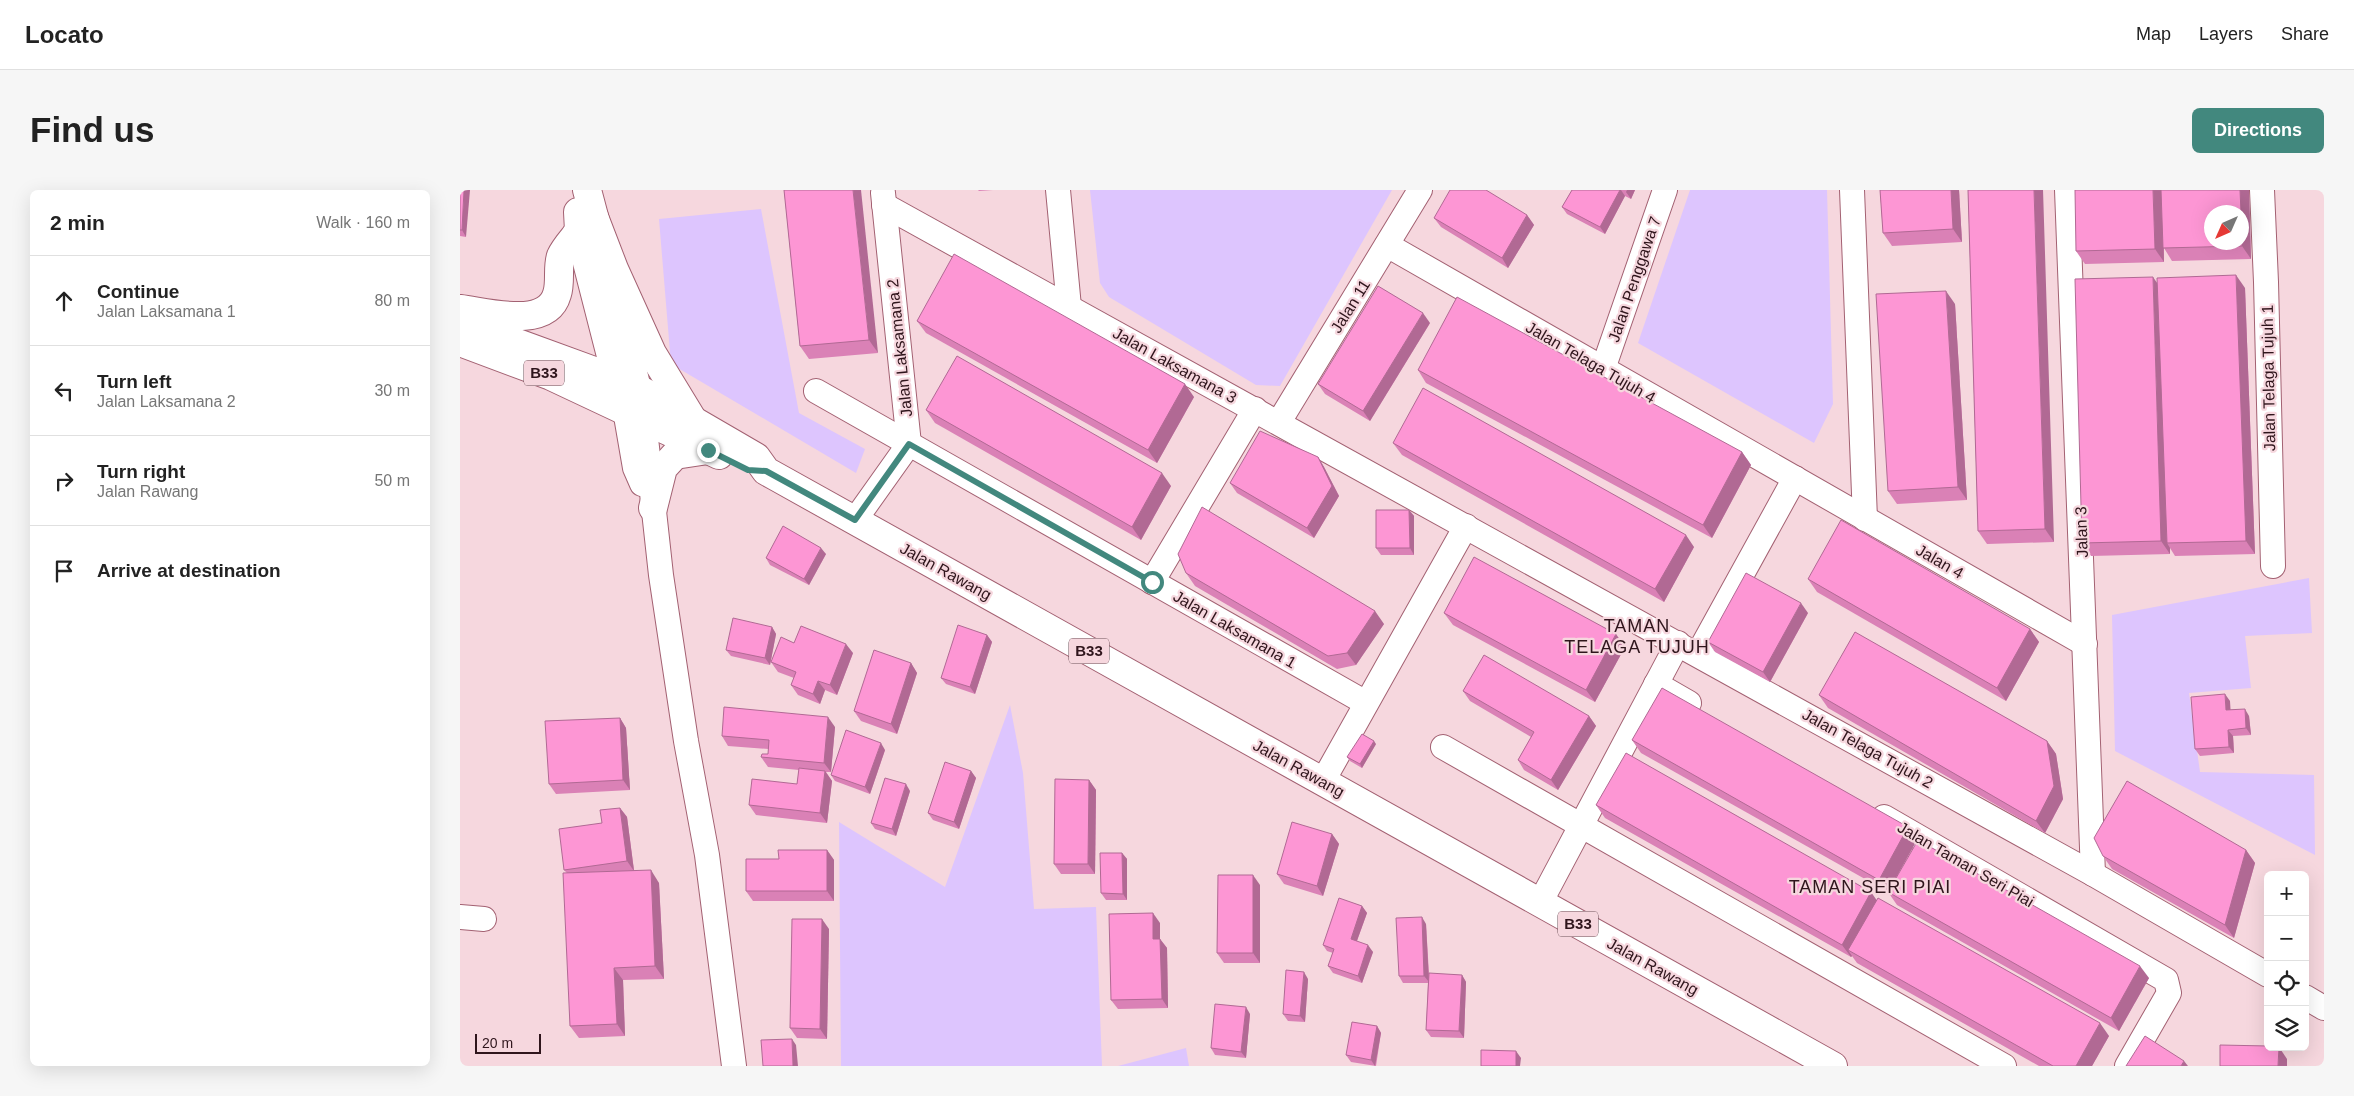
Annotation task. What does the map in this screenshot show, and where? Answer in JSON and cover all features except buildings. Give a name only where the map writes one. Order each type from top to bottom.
[{"type":"main road","points":[[576,190],[587,224],[631,400]]},
{"type":"main road","points":[[587,190],[587,224],[614,269],[652,352],[694,420]]},
{"type":"main road","points":[[460,309],[516,316],[530,316],[542,312],[552,305],[557,294],[561,256],[587,224]]},
{"type":"main road","name":"Jalan Rawang","points":[[460,322],[631,400],[708,450],[748,470],[766,471]]},
{"type":"main road","name":"Jalan Rawang","points":[[460,342],[551,376],[694,420],[756,457],[766,471],[1833,1066]]},
{"type":"main road","points":[[653,508],[663,468],[669,461],[676,455],[708,450]]},
{"type":"street","points":[[1058,190],[1069,307]]},
{"type":"street","name":"Jalan 11","points":[[1279,422],[1420,190]]},
{"type":"street","name":"Jalan Penggawa 7","points":[[1603,369],[1665,190]]},
{"type":"street","points":[[1852,190],[1865,519]]},
{"type":"street","name":"Jalan 3","points":[[2067,190],[2093,874]]},
{"type":"street","name":"Jalan Telaga Tujuh 1","points":[[2262,190],[2266,282],[2272,566]]},
{"type":"street","name":"Jalan Laksamana 3","points":[[883,197],[1069,307],[1466,526]]},
{"type":"street","name":"Jalan Laksamana 2","points":[[883,197],[909,444]]},
{"type":"street","name":"Jalan Telaga Tujuh 4","points":[[1387,246],[1795,478]]},
{"type":"street","name":"Jalan Laksamana 1","points":[[816,391],[1366,703]]},
{"type":"street","points":[[631,400],[653,508],[660,575],[706,855],[734,1066]]},
{"type":"street","points":[[1152,582],[1255,409]]},
{"type":"street","points":[[855,520],[909,444]]},
{"type":"street","points":[[1540,902],[1656,684],[1688,648],[1795,478]]},
{"type":"street","name":"Jalan 4","points":[[1795,478],[2085,644]]},
{"type":"street","points":[[1323,781],[1466,526]]},
{"type":"street","name":"Jalan Telaga Tujuh 2","points":[[1466,526],[2093,874],[2264,973]]},
{"type":"street","points":[[1656,684],[1707,714]]},
{"type":"street","points":[[1443,746],[2004,1066]]},
{"type":"street","name":"Jalan Taman Seri Piai","points":[[1868,808],[2166,980],[2169,993],[2128,1066]]},
{"type":"street","points":[[460,917],[484,919]]},
{"type":"street","points":[[2309,999],[2324,1008]]},
{"type":"shaded area","points":[[1090,190],[1392,190],[1280,386],[1256,385],[1109,297],[1100,283]]},
{"type":"shaded area","points":[[1690,190],[1827,190],[1833,404],[1814,443],[1638,343]]},
{"type":"shaded area","points":[[761,209],[799,413],[865,449],[856,473],[671,364],[659,219]]},
{"type":"shaded area","points":[[2309,578],[2312,633],[2245,636],[2251,688],[2189,693],[2200,772],[2314,775],[2315,855],[2115,751],[2112,615]]},
{"type":"shaded area","points":[[1010,705],[1023,773],[1034,909],[1096,907],[1102,1066],[841,1066],[839,822],[945,887]]},
{"type":"shaded area","points":[[1186,1048],[1189,1066],[1118,1066]]},
{"type":"district","name":"TAMAN TELAGA TUJUH","points":[[1637,636]]},
{"type":"district","name":"TAMAN SERI PIAI","points":[[1870,887]]},
{"type":"route","points":[[708,450],[748,470],[766,471],[855,520],[909,444],[1152,582]]}]
